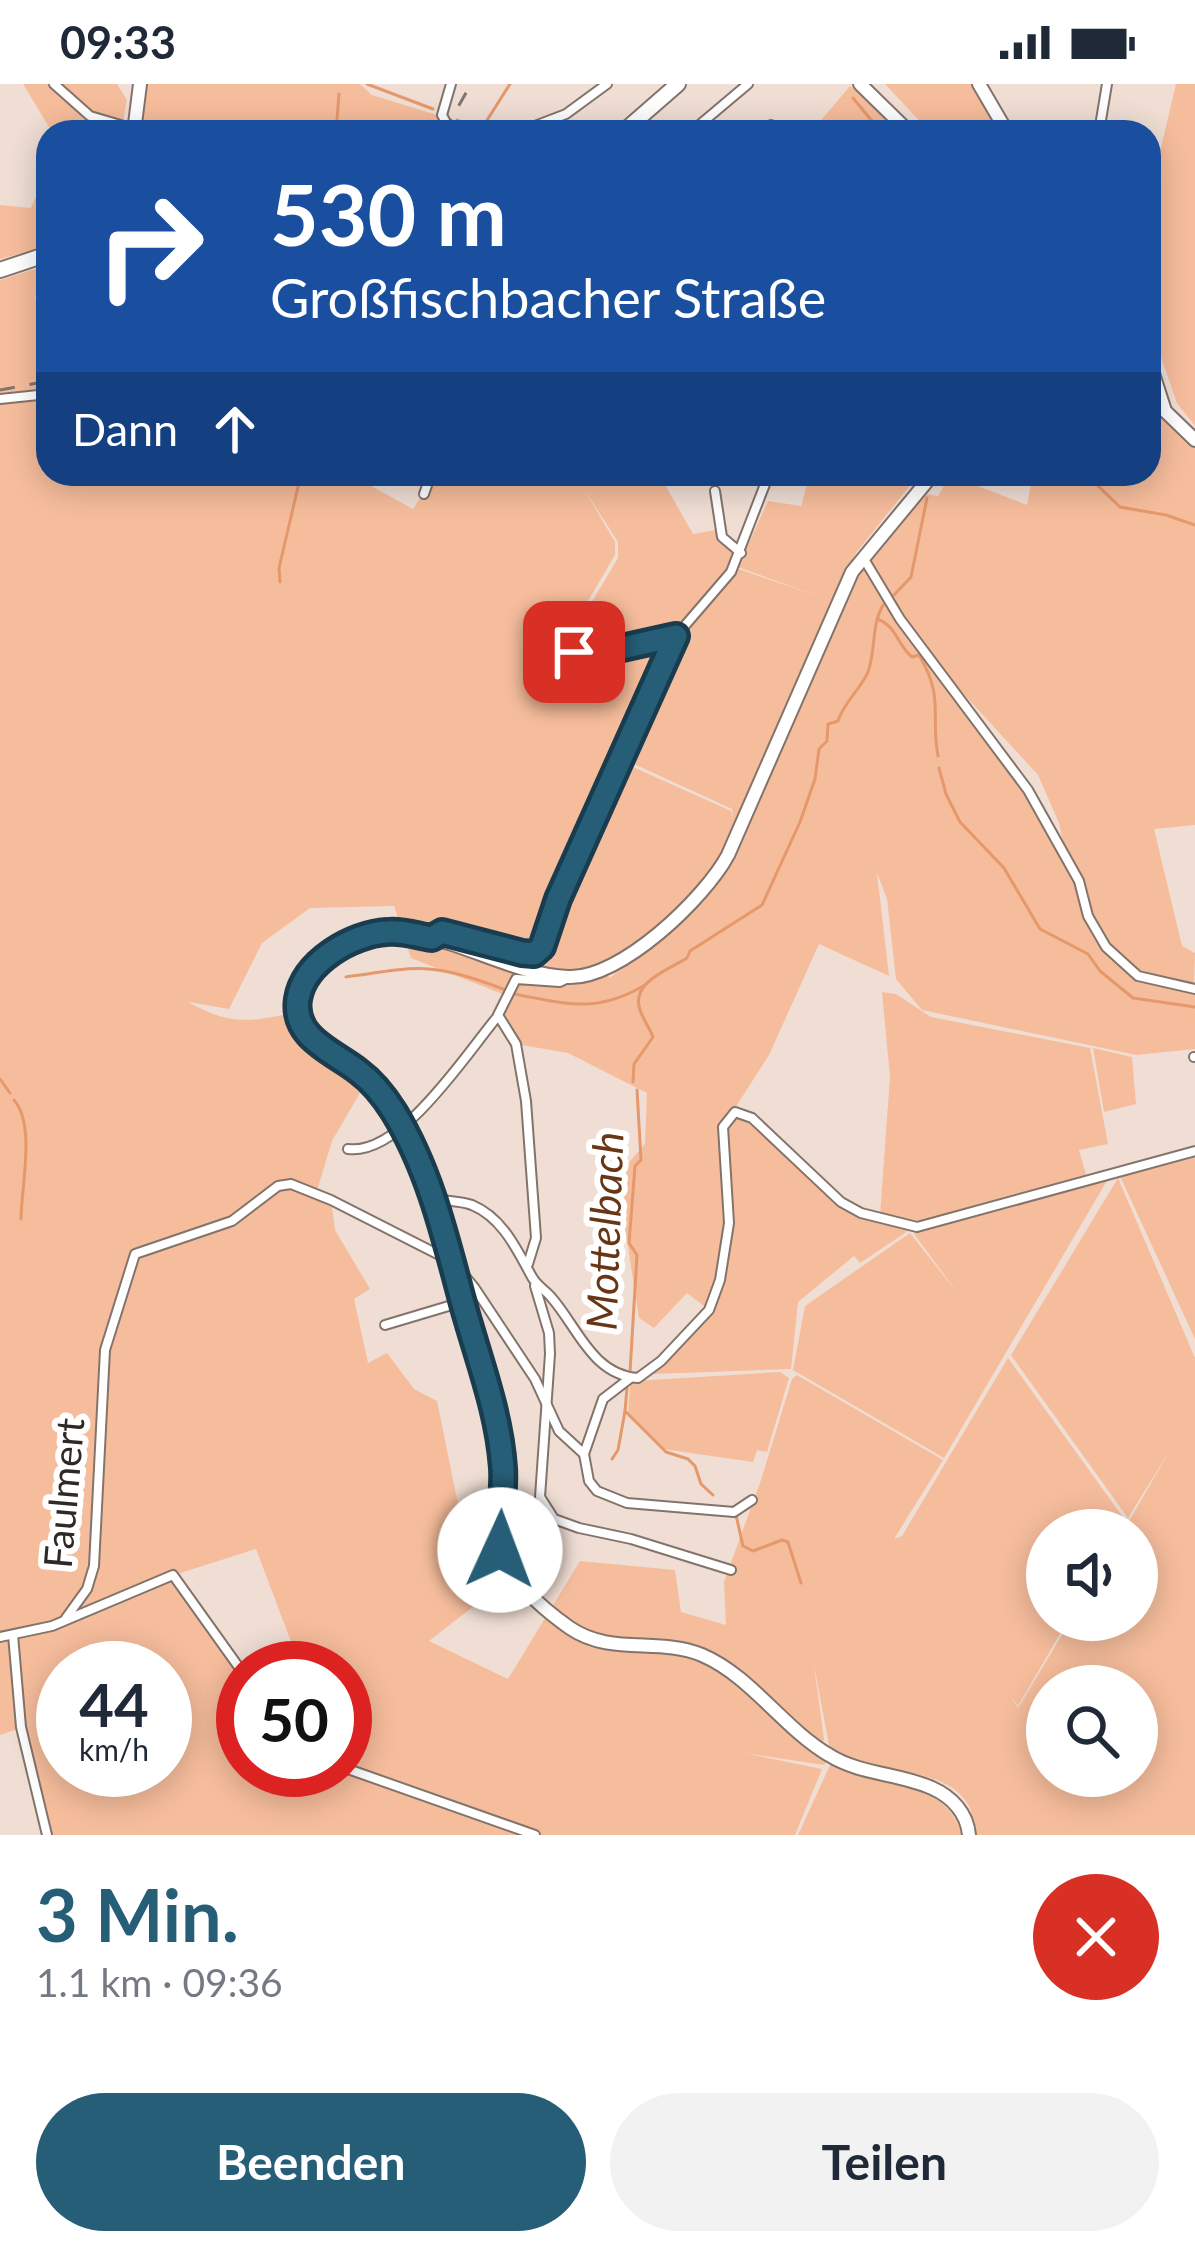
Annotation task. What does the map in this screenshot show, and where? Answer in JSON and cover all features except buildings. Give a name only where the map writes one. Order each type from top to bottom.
[{"type":"main road","points":[[135,120],[140,84]]},
{"type":"main road","points":[[637,120],[678,84]]},
{"type":"main road","points":[[861,84],[896,120]]},
{"type":"main road","points":[[979,84],[1000,120]]},
{"type":"main road","points":[[0,270],[36,259]]},
{"type":"main road","points":[[1161,398],[1165,411],[1195,440]]},
{"type":"main road","points":[[923,486],[862,556],[715,880],[694,904],[589,975],[537,972],[432,938],[387,932],[360,938],[333,951],[313,970],[298,1000],[303,1028],[315,1044],[378,1088],[434,1199],[486,1374],[503,1469],[499,1546],[519,1582],[587,1638],[606,1644],[682,1648],[710,1658],[832,1757],[946,1796],[962,1813],[968,1835]]},
{"type":"street","points":[[54,84],[90,116],[102,120]]},
{"type":"street","points":[[444,120],[451,84]]},
{"type":"street","points":[[550,120],[607,84]]},
{"type":"street","points":[[705,120],[748,84]]},
{"type":"street","points":[[1101,120],[1107,84]]},
{"type":"street","points":[[0,399],[36,395]]},
{"type":"street","points":[[424,494],[427,486]]},
{"type":"street","points":[[432,938],[442,932],[534,954],[542,947],[558,899],[676,636],[731,572],[765,486]]},
{"type":"street","points":[[715,491],[722,536],[741,553]]},
{"type":"street","points":[[862,556],[909,632],[1028,790],[1079,881],[1088,916],[1106,947],[1138,976],[1195,989]]},
{"type":"street","points":[[562,650],[622,648],[676,636]]},
{"type":"street","points":[[348,1149],[361,1150],[402,1130],[498,1016],[516,979],[560,982],[569,977]]},
{"type":"street","points":[[498,1016],[516,1044],[526,1101],[536,1238],[527,1266]]},
{"type":"street","points":[[752,1500],[734,1511],[627,1503],[597,1491],[589,1481],[584,1454],[603,1400],[630,1378],[651,1370],[709,1310],[720,1280],[729,1223],[723,1127],[735,1112],[752,1118],[842,1202],[861,1213],[917,1227],[1195,1151]]},
{"type":"street","name":"Faulmert","points":[[0,1637],[66,1618],[86,1589],[94,1566],[105,1350],[135,1254],[232,1221],[278,1186],[292,1184],[453,1262]]},
{"type":"street","points":[[434,1199],[472,1205],[490,1217],[534,1282],[549,1333],[540,1497],[554,1519],[731,1570]]},
{"type":"street","points":[[453,1262],[487,1305],[564,1439],[584,1454]]},
{"type":"street","points":[[534,1282],[552,1298],[598,1361],[630,1378]]},
{"type":"street","points":[[385,1325],[463,1302]]},
{"type":"street","points":[[66,1618],[173,1575],[220,1641]]},
{"type":"street","points":[[13,1635],[20,1727],[46,1835]]},
{"type":"street","points":[[372,1778],[535,1835]]},
{"type":"shaded area","points":[[23,84],[117,84],[127,100],[123,120],[45,120]]},
{"type":"shaded area","points":[[146,84],[360,84],[372,95],[440,116],[437,120],[140,120]]},
{"type":"shaded area","points":[[885,84],[973,84],[995,120],[919,120]]},
{"type":"shaded area","points":[[1176,84],[1195,84],[1195,426],[1177,403],[1161,357],[1161,147]]},
{"type":"shaded area","points":[[850,86],[892,120],[821,120]]},
{"type":"shaded area","points":[[36,197],[36,249],[0,259],[0,205],[31,208]]},
{"type":"shaded area","points":[[36,269],[36,298],[32,289],[36,300],[36,486],[371,486],[413,509],[427,486],[666,486],[693,534],[717,530],[737,555],[710,596],[677,632],[641,644],[571,649],[567,644],[618,558],[618,542],[584,489],[615,542],[615,555],[537,688],[566,655],[665,642],[670,646],[566,877],[568,883],[622,762],[731,811],[733,819],[732,809],[623,759],[680,635],[736,568],[820,597],[738,567],[768,501],[801,506],[807,486],[909,486],[856,553],[840,582],[717,868],[664,924],[599,966],[610,978],[704,901],[723,871],[845,596],[872,551],[927,494],[938,496],[944,486],[978,486],[1027,505],[1031,486],[1161,486],[1161,408],[1195,448],[1195,825],[1154,829],[1182,946],[1195,953],[1194,986],[1134,970],[1095,929],[1080,876],[1038,775],[959,689],[956,692],[1055,833],[1077,881],[1089,929],[1101,948],[1137,975],[1195,992],[1195,1049],[1136,1055],[922,1010],[896,979],[887,899],[877,873],[889,976],[819,944],[769,1055],[723,1127],[724,1140],[734,1116],[746,1117],[826,1192],[855,1212],[908,1231],[860,1263],[854,1256],[798,1302],[791,1369],[653,1374],[713,1308],[728,1262],[730,1205],[720,1280],[709,1310],[687,1293],[654,1328],[639,1318],[617,1176],[645,1144],[647,1093],[568,1053],[516,1044],[498,1015],[505,995],[411,958],[394,906],[310,908],[262,943],[229,1009],[188,1002],[230,1019],[299,1012],[318,1043],[368,1079],[332,1141],[316,1194],[331,1200],[335,1230],[370,1289],[354,1299],[368,1363],[387,1353],[414,1389],[437,1401],[459,1509],[451,1584],[499,1546],[514,1575],[429,1641],[508,1679],[580,1561],[675,1570],[681,1612],[726,1625],[724,1582],[797,1375],[943,1460],[894,1539],[902,1536],[1008,1358],[1117,1509],[1026,1509],[1026,1641],[1056,1641],[1042,1665],[1026,1665],[1026,1692],[1018,1706],[1011,1697],[1018,1708],[1026,1695],[1026,1797],[1158,1797],[1158,1665],[1044,1665],[1058,1641],[1158,1641],[1158,1509],[1136,1509],[1170,1450],[1134,1509],[1122,1509],[1011,1355],[1118,1178],[1195,1358],[1195,1835],[973,1835],[970,1809],[957,1791],[923,1776],[862,1763],[829,1745],[814,1665],[824,1739],[822,1744],[812,1744],[827,1760],[824,1765],[744,1753],[822,1769],[795,1835],[47,1835],[38,1797],[192,1797],[192,1641],[36,1641],[36,1790],[21,1728],[0,1735],[0,280]]},
{"type":"shaded area","points":[[882,992],[896,994],[931,1017],[1090,1048],[1108,1144],[1079,1150],[1087,1178],[928,1222],[880,1215],[890,1077]]},
{"type":"shaded area","points":[[1093,1048],[1132,1057],[1136,1104],[1104,1112]]},
{"type":"shaded area","points":[[1195,1155],[1195,1339],[1119,1174]]},
{"type":"shaded area","points":[[1108,1179],[944,1458],[793,1370],[805,1306],[910,1233],[959,1295],[914,1234],[916,1229]]},
{"type":"shaded area","points":[[780,1372],[789,1378],[767,1452],[757,1450],[753,1462],[663,1449],[628,1413],[634,1381]]},
{"type":"shaded area","points":[[831,1763],[926,1793],[954,1817],[962,1835],[798,1835]]},
{"type":"waterway","name":"Mottelbach","points":[[367,84],[433,109]]},
{"type":"waterway","name":"Mottelbach","points":[[487,120],[510,84]]},
{"type":"waterway","points":[[337,120],[339,94]]},
{"type":"waterway","name":"Mottelbach","points":[[853,98],[871,120]]},
{"type":"waterway","points":[[280,582],[298,486]]},
{"type":"waterway","points":[[1098,486],[1120,507],[1195,525]]},
{"type":"waterway","name":"Mottelbach","points":[[894,595],[911,577],[927,498]]},
{"type":"waterway","name":"Mottelbach","points":[[633,1082],[634,1064],[653,1037],[640,1010],[641,992],[690,951],[762,905],[800,822],[815,779],[819,749],[827,741],[828,724],[838,721],[868,672],[883,605]]},
{"type":"waterway","points":[[877,619],[889,626],[912,657],[919,655],[927,670],[934,695],[938,756]]},
{"type":"waterway","points":[[939,768],[960,822],[1004,868],[1040,929],[1088,954],[1100,971],[1133,998],[1195,1007]]},
{"type":"waterway","points":[[346,977],[392,970],[442,970],[503,989]]},
{"type":"waterway","points":[[514,994],[596,1003],[645,985]]},
{"type":"waterway","points":[[0,1079],[10,1093]]},
{"type":"waterway","name":"Mottelbach","points":[[630,1372],[637,1255],[629,1243],[635,1166],[641,1160],[637,1090]]},
{"type":"waterway","points":[[14,1100],[26,1140],[21,1219]]},
{"type":"waterway","name":"Mottelbach","points":[[627,1388],[625,1411],[666,1452],[688,1459],[713,1495]]},
{"type":"waterway","points":[[612,1459],[625,1411]]},
{"type":"waterway","points":[[736,1515],[743,1546],[753,1551],[788,1542],[801,1583]]},
{"type":"railway","points":[[451,120],[471,84]]},
{"type":"railway","points":[[0,390],[36,383]]},
{"type":"route","points":[[500,1550],[503,1469],[496,1422],[434,1199],[378,1088],[315,1044],[303,1028],[298,1000],[313,970],[333,951],[387,932],[432,938],[442,932],[522,953],[534,954],[542,947],[558,899],[676,636],[574,652]]}]
